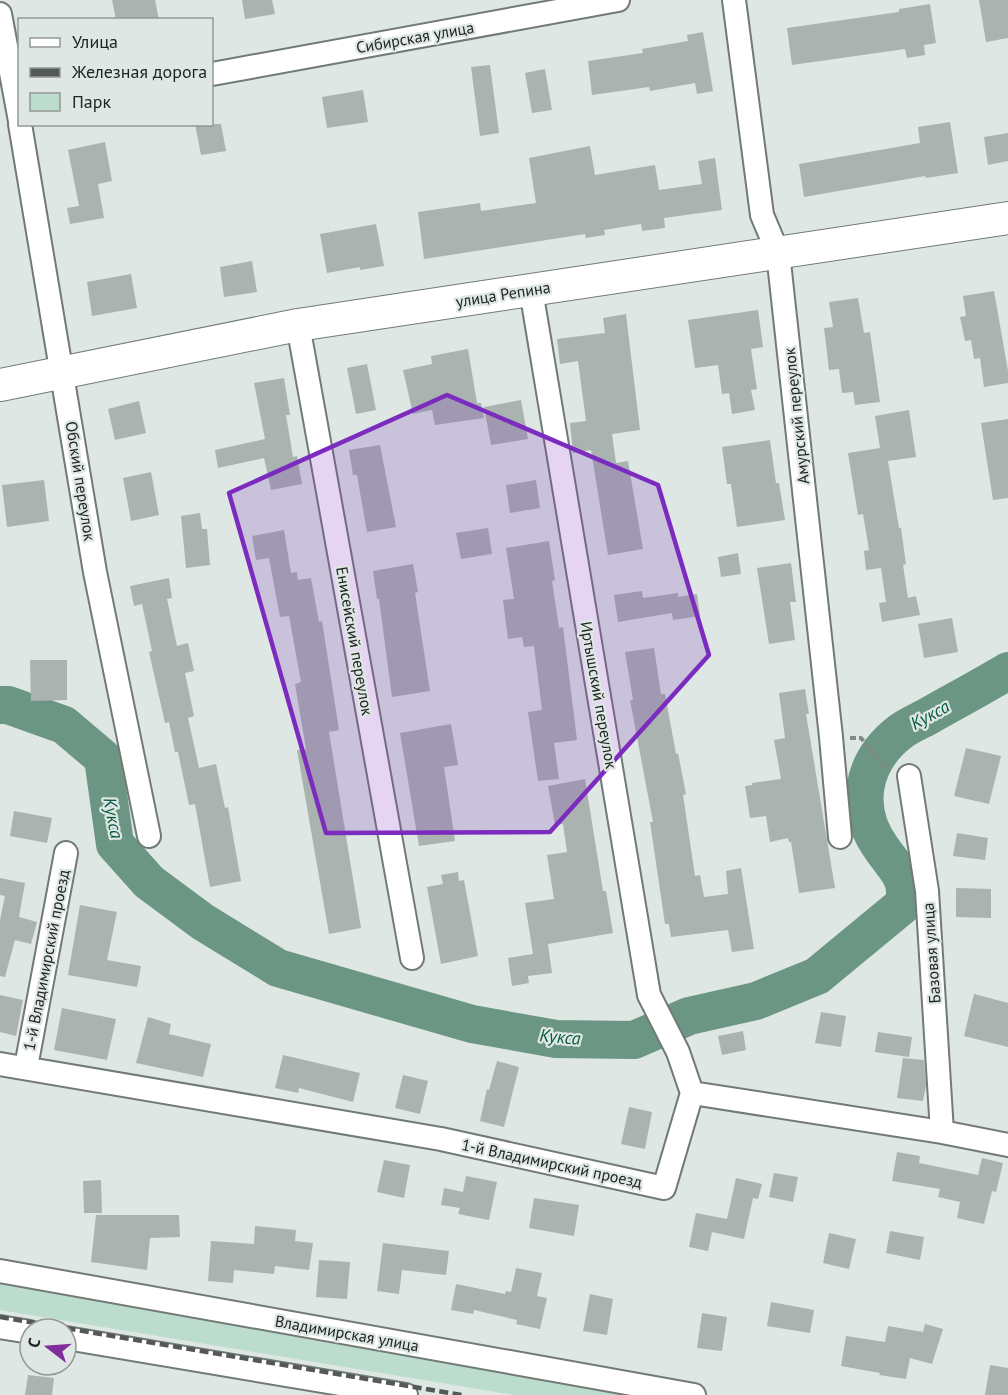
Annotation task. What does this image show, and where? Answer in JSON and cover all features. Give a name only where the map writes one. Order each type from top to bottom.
[{"type":"street","name":"Сибирская улица","points":[[213,74],[618,0]]},
{"type":"street","name":"Амурский переулок","points":[[734,0],[762,215],[778,253],[840,837]]},
{"type":"street","name":"Обский переулок","points":[[0,14],[15,115],[63,373],[95,572],[149,836]]},
{"type":"street","name":"улица Репина","points":[[0,385],[298,325],[1008,218]]},
{"type":"street","name":"Иртышский переулок","points":[[531,290],[649,995],[678,1052],[692,1093]]},
{"type":"street","name":"Енисейский переулок","points":[[298,325],[412,958]]},
{"type":"street","name":"Базовая улица","points":[[909,776],[927,891],[942,1132]]},
{"type":"street","name":"1-й Владимирский проезд","points":[[26,1067],[66,853]]},
{"type":"street","name":"1-й Владимирский проезд","points":[[0,1064],[441,1139],[664,1188],[692,1093]]},
{"type":"street","points":[[692,1093],[942,1132],[1008,1145]]},
{"type":"street","name":"Владимирская улица","points":[[0,1271],[694,1395]]},
{"type":"street","points":[[0,1327],[18,1330]]},
{"type":"street","points":[[78,1340],[406,1395]]},
{"type":"path","points":[[870,750],[886,768]]},
{"type":"highlighted area","points":[[447,395],[658,485],[709,655],[550,832],[326,833],[229,493]]},
{"type":"green space","points":[[0,1278],[658,1395],[514,1395],[78,1323],[78,1317],[42,1317],[0,1310]]},
{"type":"building","points":[[112,0],[155,0],[159,18],[116,18]]},
{"type":"building","points":[[242,0],[272,0],[275,14],[245,19]]},
{"type":"building","points":[[979,0],[1008,0],[1008,38],[986,42]]},
{"type":"building","points":[[930,4],[936,43],[924,45],[925,55],[907,58],[905,49],[792,65],[787,28],[899,12],[899,9]]},
{"type":"building","points":[[703,32],[713,91],[697,94],[695,83],[650,91],[649,87],[592,95],[588,61],[643,53],[642,49],[688,41],[687,35]]},
{"type":"building","points":[[490,65],[499,133],[480,136],[471,67]]},
{"type":"building","points":[[545,69],[552,110],[532,113],[525,73]]},
{"type":"building","points":[[363,90],[368,122],[327,128],[322,97]]},
{"type":"building","points":[[950,122],[958,173],[926,178],[925,176],[804,197],[799,164],[920,143],[918,127]]},
{"type":"building","points":[[221,124],[226,151],[201,155],[195,126]]},
{"type":"building","points":[[1008,133],[1008,161],[988,165],[984,137]]},
{"type":"building","points":[[105,142],[112,181],[98,184],[104,218],[70,224],[67,208],[79,206],[68,150]]},
{"type":"building","points":[[590,146],[595,175],[655,165],[659,190],[702,184],[698,161],[715,158],[722,210],[664,218],[665,228],[642,231],[641,224],[604,230],[605,235],[586,238],[585,234],[424,259],[418,212],[480,203],[481,211],[536,203],[529,158]]},
{"type":"building","points":[[376,224],[384,266],[360,270],[360,267],[327,273],[320,234]]},
{"type":"building","points":[[252,261],[257,292],[224,297],[220,267]]},
{"type":"building","points":[[131,274],[137,308],[92,316],[87,282]]},
{"type":"building","points":[[994,291],[1008,371],[1008,383],[984,387],[980,358],[974,359],[971,340],[965,341],[960,317],[966,316],[963,296]]},
{"type":"building","points":[[858,298],[864,333],[870,332],[880,402],[855,405],[853,392],[842,393],[839,369],[829,370],[824,328],[833,327],[829,302]]},
{"type":"building","points":[[758,310],[763,347],[751,349],[757,389],[751,390],[755,410],[732,414],[729,393],[722,394],[718,365],[695,368],[688,320]]},
{"type":"building","points":[[626,314],[640,430],[612,434],[616,463],[628,461],[643,549],[608,555],[591,450],[573,453],[570,423],[586,421],[578,361],[560,364],[557,339],[605,333],[603,318]]},
{"type":"building","points":[[468,349],[477,403],[481,403],[484,418],[435,425],[432,410],[450,406],[413,414],[403,370],[432,364],[431,356]]},
{"type":"building","points":[[367,364],[376,410],[356,414],[347,368]]},
{"type":"building","points":[[284,378],[290,415],[286,415],[293,457],[297,456],[302,484],[271,490],[264,458],[218,468],[215,450],[265,439],[254,383]]},
{"type":"building","points":[[521,400],[528,439],[491,445],[484,407]]},
{"type":"building","points":[[139,401],[146,433],[115,440],[108,409]]},
{"type":"building","points":[[909,410],[916,457],[888,461],[899,528],[901,528],[908,598],[916,596],[920,615],[882,622],[879,603],[886,602],[881,568],[866,570],[864,551],[869,550],[863,514],[858,515],[848,453],[880,448],[875,416]]},
{"type":"building","points":[[1008,419],[1008,498],[993,500],[981,423]]},
{"type":"building","points":[[770,440],[776,483],[779,483],[785,520],[737,527],[731,484],[727,484],[722,447]]},
{"type":"building","points":[[380,445],[396,527],[367,532],[357,475],[353,475],[349,450]]},
{"type":"building","points":[[151,472],[159,515],[131,521],[123,478]]},
{"type":"building","points":[[44,480],[49,521],[7,527],[2,485]]},
{"type":"building","points":[[536,480],[540,508],[510,513],[506,485]]},
{"type":"building","points":[[200,513],[202,529],[207,529],[210,565],[186,568],[181,516]]},
{"type":"building","points":[[488,528],[492,554],[461,559],[456,533]]},
{"type":"building","points":[[284,530],[291,573],[297,572],[298,580],[311,578],[319,622],[322,621],[339,730],[329,732],[361,928],[329,934],[297,750],[306,749],[295,684],[301,682],[289,616],[280,617],[269,558],[256,560],[252,536]]},
{"type":"building","points":[[549,541],[555,580],[552,581],[559,628],[563,627],[577,740],[554,743],[559,779],[538,781],[528,712],[542,710],[534,646],[524,647],[522,637],[508,639],[503,600],[514,599],[506,548]]},
{"type":"building","points":[[738,553],[741,574],[721,577],[718,557]]},
{"type":"building","points":[[791,563],[796,602],[790,602],[795,640],[769,644],[757,568]]},
{"type":"building","points":[[413,564],[418,592],[415,593],[430,691],[392,697],[373,571]]},
{"type":"building","points":[[169,578],[172,598],[167,599],[177,646],[188,643],[194,671],[185,673],[194,716],[188,718],[199,768],[216,764],[225,808],[228,807],[241,881],[210,887],[195,804],[189,805],[178,752],[175,752],[169,722],[165,723],[149,652],[152,651],[142,604],[134,606],[130,586]]},
{"type":"building","points":[[642,591],[643,598],[678,593],[678,597],[697,594],[700,616],[673,620],[672,613],[618,622],[614,595]]},
{"type":"building","points":[[952,618],[958,652],[924,658],[918,624]]},
{"type":"building","points":[[654,648],[661,694],[665,694],[686,794],[683,795],[695,876],[700,875],[704,897],[728,894],[726,871],[741,868],[754,949],[732,952],[728,930],[671,937],[669,924],[665,924],[650,822],[653,822],[630,700],[633,700],[625,652]]},
{"type":"building","points":[[30,660],[67,660],[67,700],[31,701]]},
{"type":"building","points":[[805,689],[809,714],[806,714],[835,888],[799,893],[791,842],[788,838],[770,842],[766,816],[750,818],[745,786],[781,779],[774,740],[785,738],[779,693]]},
{"type":"building","points":[[451,724],[458,765],[444,767],[455,841],[419,846],[400,733]]},
{"type":"building","points":[[966,748],[1001,756],[989,804],[954,796]]},
{"type":"building","points":[[585,779],[603,891],[606,891],[613,933],[548,944],[552,973],[528,976],[529,983],[512,986],[508,958],[533,954],[525,903],[554,899],[547,855],[567,852],[563,824],[555,825],[548,786]]},
{"type":"building","points":[[14,811],[52,818],[47,843],[10,836]]},
{"type":"building","points":[[957,833],[988,838],[985,860],[953,856]]},
{"type":"building","points":[[458,872],[459,881],[464,880],[478,956],[441,964],[427,887],[443,884],[441,875]]},
{"type":"building","points":[[0,878],[25,883],[19,917],[37,922],[31,944],[15,940],[5,977],[0,976],[0,920],[5,896],[0,895]]},
{"type":"building","points":[[956,888],[991,889],[991,918],[956,917]]},
{"type":"building","points":[[80,905],[117,912],[107,960],[141,966],[137,987],[68,975]]},
{"type":"building","points":[[974,994],[1008,1003],[1008,1047],[964,1036]]},
{"type":"building","points":[[0,995],[23,1000],[16,1036],[0,1032]]},
{"type":"building","points":[[62,1008],[116,1019],[107,1060],[54,1050]]},
{"type":"building","points":[[821,1012],[846,1016],[841,1047],[815,1043]]},
{"type":"building","points":[[148,1017],[171,1024],[169,1034],[211,1044],[203,1077],[136,1063]]},
{"type":"building","points":[[743,1031],[746,1050],[722,1055],[718,1036]]},
{"type":"building","points":[[878,1032],[912,1037],[909,1057],[875,1052]]},
{"type":"building","points":[[283,1055],[360,1073],[353,1102],[299,1088],[298,1093],[275,1088]]},
{"type":"building","points":[[903,1058],[924,1060],[926,1086],[923,1101],[897,1098]]},
{"type":"building","points":[[497,1061],[519,1067],[504,1127],[480,1121],[487,1089],[489,1090]]},
{"type":"building","points":[[403,1075],[428,1081],[420,1114],[395,1108]]},
{"type":"building","points":[[629,1107],[652,1112],[645,1149],[621,1144]]},
{"type":"building","points":[[897,1152],[920,1156],[919,1163],[978,1175],[982,1158],[1003,1163],[996,1192],[992,1191],[984,1224],[957,1218],[960,1202],[938,1197],[940,1189],[892,1181]]},
{"type":"building","points":[[384,1160],[410,1165],[404,1198],[377,1192]]},
{"type":"building","points":[[774,1173],[798,1177],[793,1202],[769,1197]]},
{"type":"building","points":[[466,1176],[497,1182],[489,1220],[458,1214],[460,1208],[441,1205],[444,1188],[463,1192]]},
{"type":"building","points":[[736,1178],[762,1184],[758,1199],[753,1198],[744,1239],[712,1232],[708,1251],[689,1247],[696,1213],[727,1219]]},
{"type":"building","points":[[101,1180],[102,1213],[84,1213],[83,1181]]},
{"type":"building","points":[[534,1198],[579,1205],[574,1236],[529,1228]]},
{"type":"building","points":[[96,1215],[179,1215],[180,1237],[150,1238],[147,1270],[91,1262]]},
{"type":"building","points":[[255,1226],[296,1230],[295,1241],[313,1243],[309,1270],[275,1266],[274,1274],[234,1270],[233,1283],[208,1281],[211,1241],[254,1244]]},
{"type":"building","points":[[890,1231],[924,1237],[920,1260],[886,1253]]},
{"type":"building","points":[[829,1233],[856,1239],[849,1269],[823,1263]]},
{"type":"building","points":[[383,1243],[449,1251],[446,1275],[402,1270],[399,1294],[377,1291]]},
{"type":"building","points":[[319,1260],[350,1262],[347,1299],[316,1297]]},
{"type":"building","points":[[516,1268],[542,1273],[537,1296],[547,1298],[540,1329],[516,1324],[517,1320],[474,1310],[473,1314],[451,1310],[456,1284],[505,1294],[506,1291],[511,1292]]},
{"type":"building","points":[[590,1294],[613,1299],[607,1335],[583,1331]]},
{"type":"building","points":[[771,1302],[814,1310],[810,1333],[767,1326]]},
{"type":"building","points":[[702,1313],[727,1317],[722,1351],[697,1348]]},
{"type":"building","points":[[925,1324],[943,1329],[932,1364],[910,1358],[906,1379],[841,1366],[846,1336],[885,1342],[888,1326],[923,1332]]},
{"type":"building","points":[[990,1365],[1008,1368],[1008,1395],[985,1395]]},
{"type":"building","points":[[28,1377],[54,1378],[52,1395],[25,1395]]},
{"type":"waterway","name":"Кукса","points":[[0,705],[8,705],[64,725],[103,758],[115,844],[149,882],[203,922],[278,968],[472,1024],[556,1039],[634,1040],[689,1016],[756,1001],[817,976],[903,905],[905,896],[903,881],[873,834],[867,818],[866,787],[870,772],[877,757],[900,732],[1008,671]]},
{"type":"railway","points":[[0,1317],[462,1395]]}]
